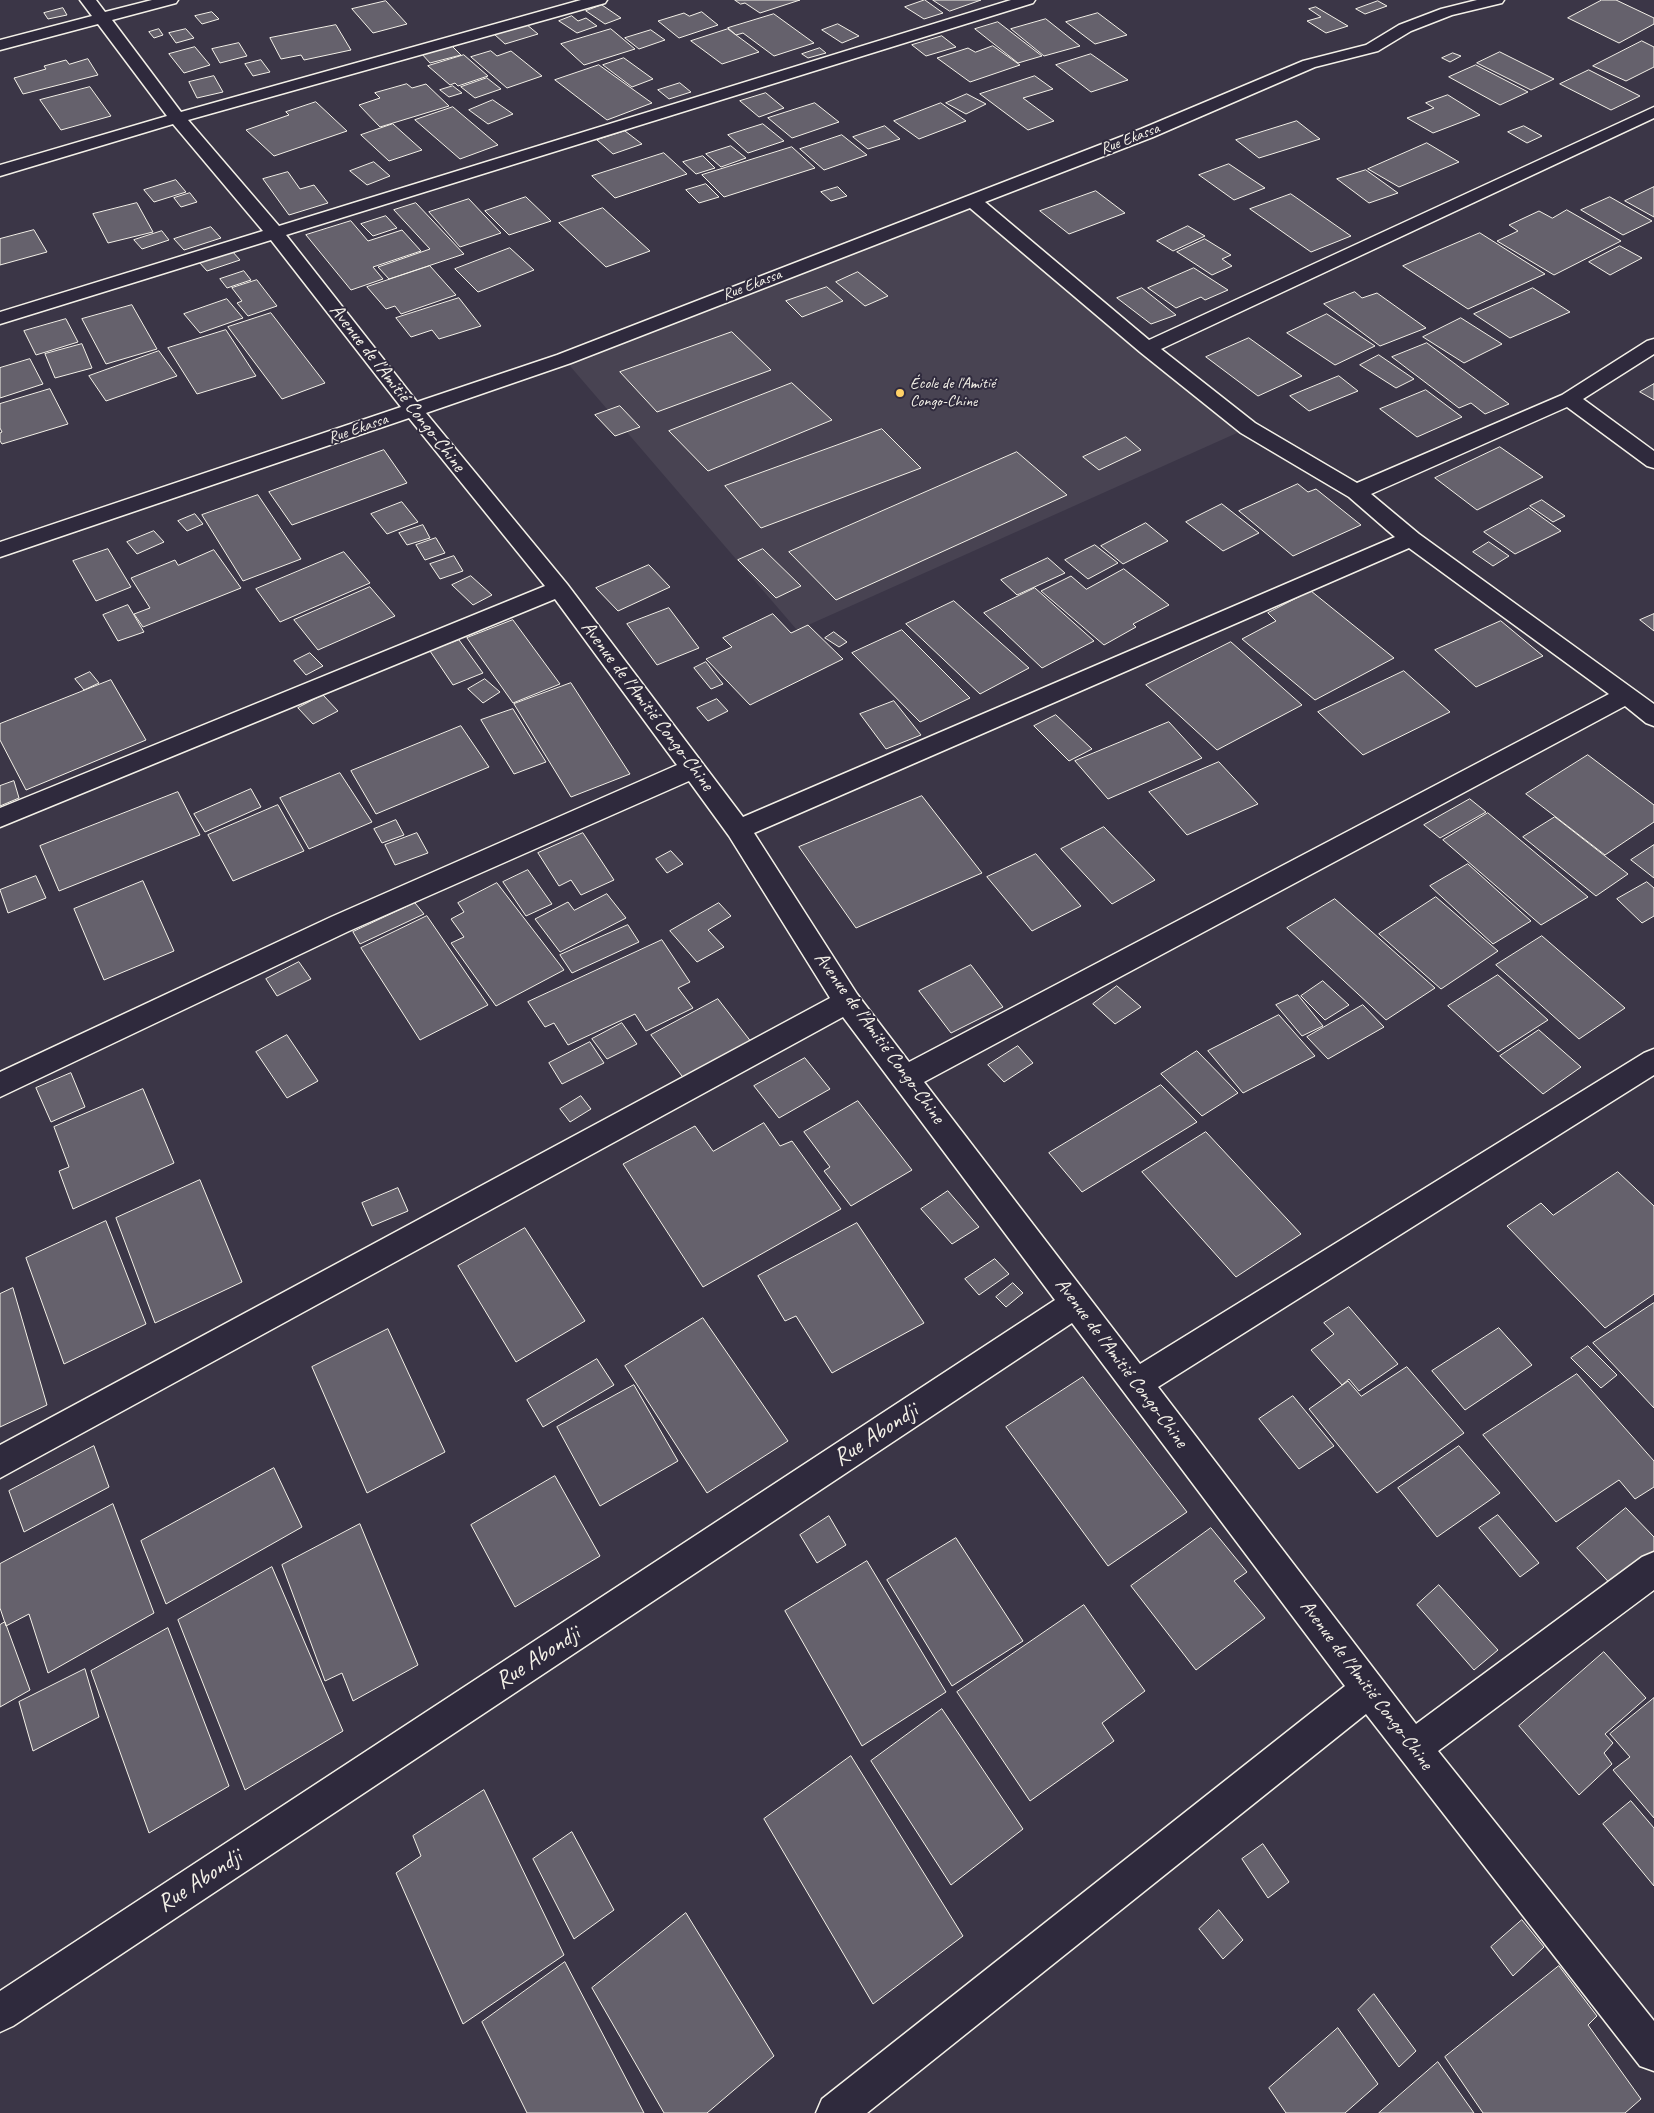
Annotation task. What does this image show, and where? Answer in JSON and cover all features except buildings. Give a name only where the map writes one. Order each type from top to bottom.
[{"type":"street","points":[[0,45],[95,9],[170,0]]},
{"type":"street","points":[[0,170],[599,0]]},
{"type":"street","points":[[0,318],[1027,0]]},
{"type":"street","name":"Rue Ekassa","points":[[0,550],[564,359],[1147,133],[1309,64],[1372,48],[1405,28],[1447,12],[1496,0]]},
{"type":"street","name":"Avenue de l'Amitié Congo-Chine","points":[[95,9],[178,118],[276,233],[414,411],[559,589],[738,829],[848,1002],[1368,1690],[1654,2052]]},
{"type":"street","points":[[1147,348],[1654,112]]},
{"type":"street","points":[[971,200],[1147,348],[1248,428],[1356,492],[1411,539],[1627,695],[1654,717]]},
{"type":"street","points":[[1356,492],[1569,399],[1654,345]]},
{"type":"street","points":[[1569,399],[1654,461]]},
{"type":"street","points":[[738,829],[1411,539]]},
{"type":"street","points":[[0,818],[559,589]]},
{"type":"street","points":[[905,1078],[1627,695]]},
{"type":"street","points":[[0,1085],[340,924],[694,768]]},
{"type":"street","points":[[0,1462],[848,1002]]},
{"type":"street","points":[[1137,1383],[1654,1060]]},
{"type":"street","name":"Rue Abondji","points":[[0,2013],[1076,1303]]},
{"type":"street","points":[[1413,1748],[1654,1569]]},
{"type":"street","points":[[836,2113],[1368,1690]]},
{"type":"shaded area","name":"École de l'Amitié Congo-Chine","points":[[971,200],[1248,428],[797,630],[564,359]]},
{"type":"place","name":"École de l'Amitié Congo-Chine","points":[[900,393]]}]
